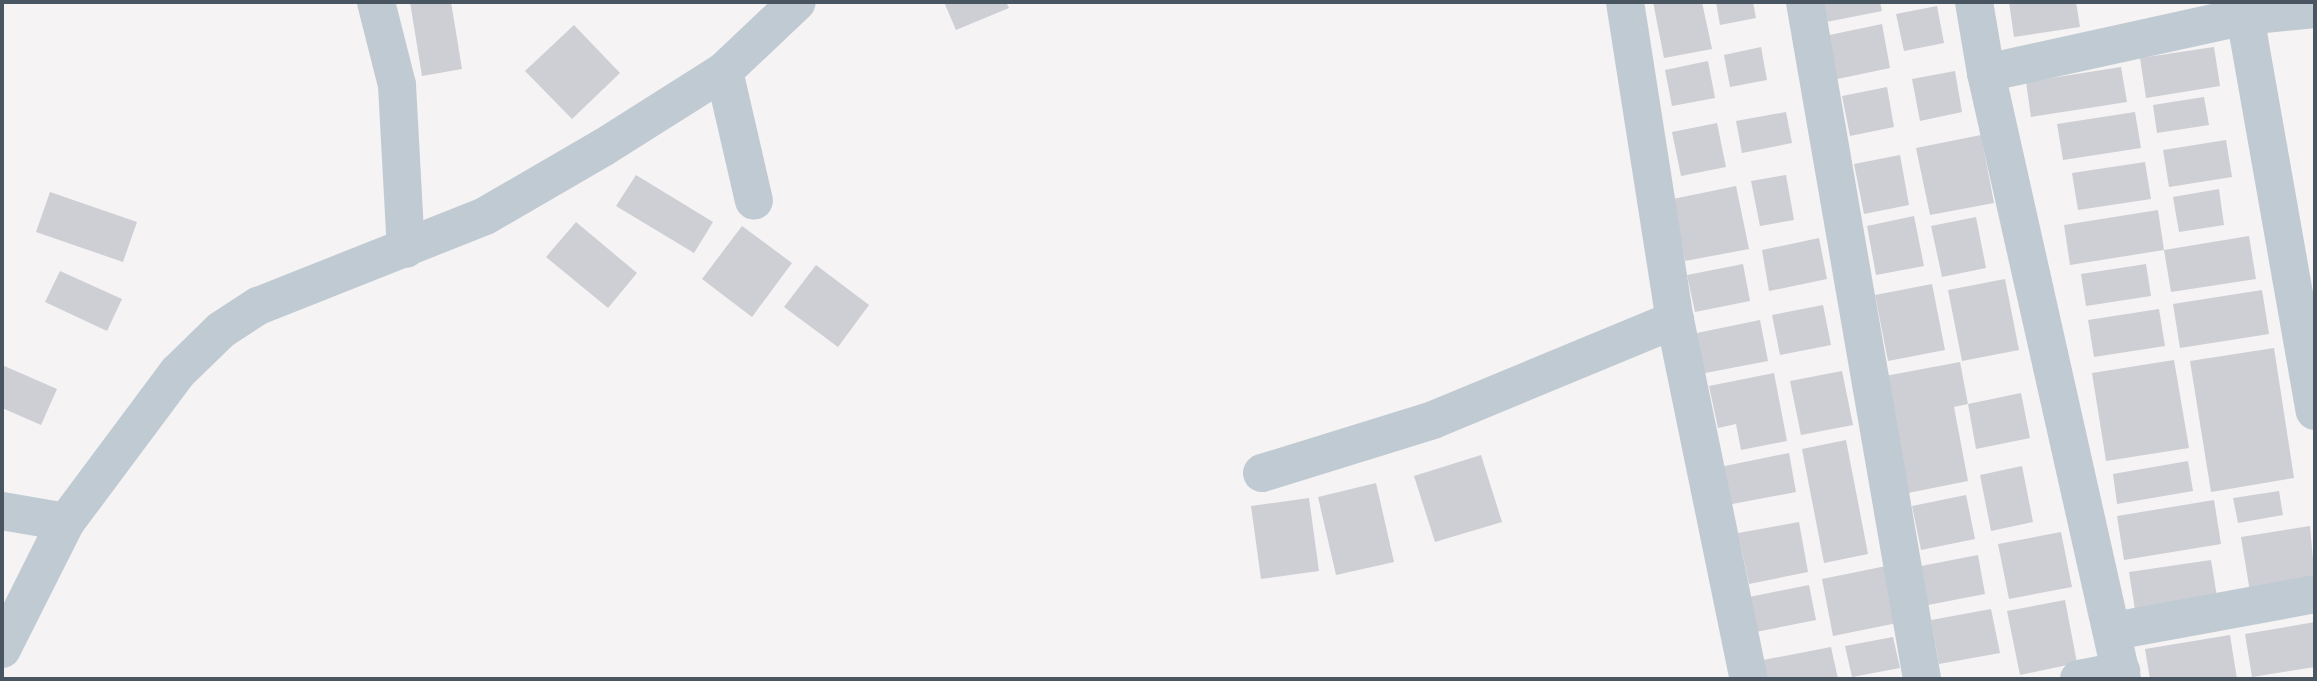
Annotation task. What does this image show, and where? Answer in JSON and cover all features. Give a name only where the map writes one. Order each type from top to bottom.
[{"type":"street","points":[[376,2],[397,85],[406,249]]},
{"type":"street","points":[[2,649],[66,522],[178,372],[221,330],[258,306],[485,216],[604,147],[724,71],[797,2]]},
{"type":"street","points":[[1625,2],[1675,320],[1748,679]]},
{"type":"street","points":[[1805,2],[1922,679]]},
{"type":"street","points":[[1974,2],[1986,73],[2114,631],[2121,675],[2078,679]]},
{"type":"street","points":[[1986,73],[2174,18],[2245,16],[2315,9]]},
{"type":"street","points":[[2245,16],[2315,411]]},
{"type":"street","points":[[724,71],[754,201]]},
{"type":"street","points":[[1262,474],[1433,420],[1675,320]]},
{"type":"street","points":[[2,511],[66,522]]},
{"type":"street","points":[[2114,631],[2315,594]]},
{"type":"building","points":[[410,2],[451,2],[462,69],[422,76]]},
{"type":"building","points":[[944,2],[1006,2],[1009,8],[956,30]]},
{"type":"building","points":[[1653,2],[1702,2],[1712,49],[1664,58]]},
{"type":"building","points":[[1716,2],[1753,2],[1756,18],[1720,25]]},
{"type":"building","points":[[1812,2],[1880,2],[1882,11],[1816,24]]},
{"type":"building","points":[[2009,2],[2076,2],[2080,27],[2014,37]]},
{"type":"building","points":[[1937,6],[1944,43],[1904,51],[1896,14]]},
{"type":"building","points":[[1882,24],[1890,68],[1828,81],[1820,37]]},
{"type":"building","points":[[574,25],[620,73],[572,119],[525,71]]},
{"type":"building","points":[[1761,47],[1767,80],[1730,87],[1724,55]]},
{"type":"building","points":[[2214,47],[2220,86],[2146,98],[2140,58]]},
{"type":"building","points":[[1708,61],[1715,98],[1672,106],[1665,70]]},
{"type":"building","points":[[2121,67],[2127,102],[2031,117],[2026,82]]},
{"type":"building","points":[[1955,71],[1962,112],[1920,121],[1912,79]]},
{"type":"building","points":[[1887,87],[1894,127],[1850,136],[1842,96]]},
{"type":"building","points":[[2204,97],[2209,125],[2157,133],[2153,105]]},
{"type":"building","points":[[1786,112],[1792,143],[1742,153],[1736,121]]},
{"type":"building","points":[[2135,112],[2141,148],[2063,160],[2057,124]]},
{"type":"building","points":[[1717,123],[1726,167],[1681,176],[1672,132]]},
{"type":"building","points":[[1981,135],[1994,203],[1930,215],[1916,148]]},
{"type":"building","points":[[2226,140],[2232,177],[2169,187],[2163,150]]},
{"type":"building","points":[[1900,155],[1909,205],[1864,214],[1854,164]]},
{"type":"building","points":[[2145,162],[2151,199],[2078,210],[2072,173]]},
{"type":"building","points":[[636,175],[713,222],[694,253],[616,206]]},
{"type":"building","points":[[1786,175],[1794,220],[1760,226],[1751,181]]},
{"type":"building","points":[[1736,186],[1749,249],[1685,261],[1673,199]]},
{"type":"building","points":[[2219,189],[2224,225],[2179,232],[2173,197]]},
{"type":"building","points":[[50,192],[137,222],[123,262],[36,232]]},
{"type":"building","points":[[2158,210],[2164,250],[2070,265],[2064,225]]},
{"type":"building","points":[[1914,216],[1924,266],[1876,275],[1867,226]]},
{"type":"building","points":[[1976,217],[1986,268],[1942,277],[1931,226]]},
{"type":"building","points":[[576,222],[637,273],[608,308],[546,257]]},
{"type":"building","points":[[742,226],[792,263],[752,317],[702,279]]},
{"type":"building","points":[[2249,236],[2256,279],[2171,292],[2164,250]]},
{"type":"building","points":[[1819,238],[1827,279],[1769,291],[1762,250]]},
{"type":"building","points":[[1743,264],[1750,301],[1695,312],[1687,275]]},
{"type":"building","points":[[2146,264],[2151,296],[2086,306],[2081,274]]},
{"type":"building","points":[[816,265],[869,305],[838,347],[784,307]]},
{"type":"building","points":[[60,271],[122,299],[107,331],[45,302]]},
{"type":"building","points":[[2005,279],[2019,350],[1962,361],[1948,290]]},
{"type":"building","points":[[1932,284],[1945,350],[1888,361],[1875,295]]},
{"type":"building","points":[[2262,290],[2269,334],[2180,348],[2173,304]]},
{"type":"building","points":[[1823,305],[1831,345],[1780,355],[1772,315]]},
{"type":"building","points":[[2159,309],[2165,346],[2094,357],[2088,320]]},
{"type":"building","points":[[1760,320],[1768,361],[1700,374],[1692,334]]},
{"type":"building","points":[[2274,348],[2294,478],[2211,492],[2190,361]]},
{"type":"building","points":[[2174,360],[2189,448],[2106,461],[2092,373]]},
{"type":"building","points":[[1960,362],[1968,404],[1954,407],[1968,481],[1908,493],[1885,376]]},
{"type":"building","points":[[2,365],[57,389],[41,425],[2,408]]},
{"type":"building","points":[[1842,371],[1853,425],[1801,435],[1790,381]]},
{"type":"building","points":[[1774,373],[1787,441],[1741,450],[1736,424],[1718,428],[1709,386]]},
{"type":"building","points":[[2021,393],[2030,438],[1976,449],[1968,404]]},
{"type":"building","points":[[1846,440],[1868,554],[1824,563],[1802,449]]},
{"type":"building","points":[[1789,453],[1796,492],[1727,505],[1720,467]]},
{"type":"building","points":[[1481,455],[1502,522],[1435,542],[1414,476]]},
{"type":"building","points":[[2188,461],[2193,491],[2117,504],[2113,474]]},
{"type":"building","points":[[2022,466],[2033,522],[1991,531],[1980,475]]},
{"type":"building","points":[[1376,483],[1394,562],[1336,575],[1318,497]]},
{"type":"building","points":[[2279,491],[2283,515],[2238,523],[2233,498]]},
{"type":"building","points":[[1966,495],[1975,539],[1921,550],[1912,506]]},
{"type":"building","points":[[1309,498],[1319,571],[1261,579],[1251,506]]},
{"type":"building","points":[[2214,500],[2221,544],[2124,560],[2117,516]]},
{"type":"building","points":[[1799,522],[1808,572],[1749,584],[1738,533]]},
{"type":"building","points":[[2310,526],[2315,582],[2250,592],[2241,537]]},
{"type":"building","points":[[2061,532],[2072,587],[2009,599],[1998,544]]},
{"type":"building","points":[[1978,555],[1985,594],[1928,605],[1921,566]]},
{"type":"building","points":[[2211,560],[2218,603],[2136,616],[2129,572]]},
{"type":"building","points":[[1891,565],[1902,622],[1833,636],[1822,579]]},
{"type":"building","points":[[1809,585],[1816,620],[1756,632],[1749,597]]},
{"type":"building","points":[[2065,600],[2077,663],[2020,675],[2007,611]]},
{"type":"building","points":[[1991,609],[2000,653],[1939,664],[1931,620]]},
{"type":"building","points":[[2315,622],[2315,667],[2252,677],[2245,634]]},
{"type":"building","points":[[2230,635],[2237,679],[2150,679],[2145,649]]},
{"type":"building","points":[[1893,637],[1900,668],[1852,677],[1845,646]]},
{"type":"building","points":[[1831,647],[1838,679],[1767,679],[1763,660]]}]
